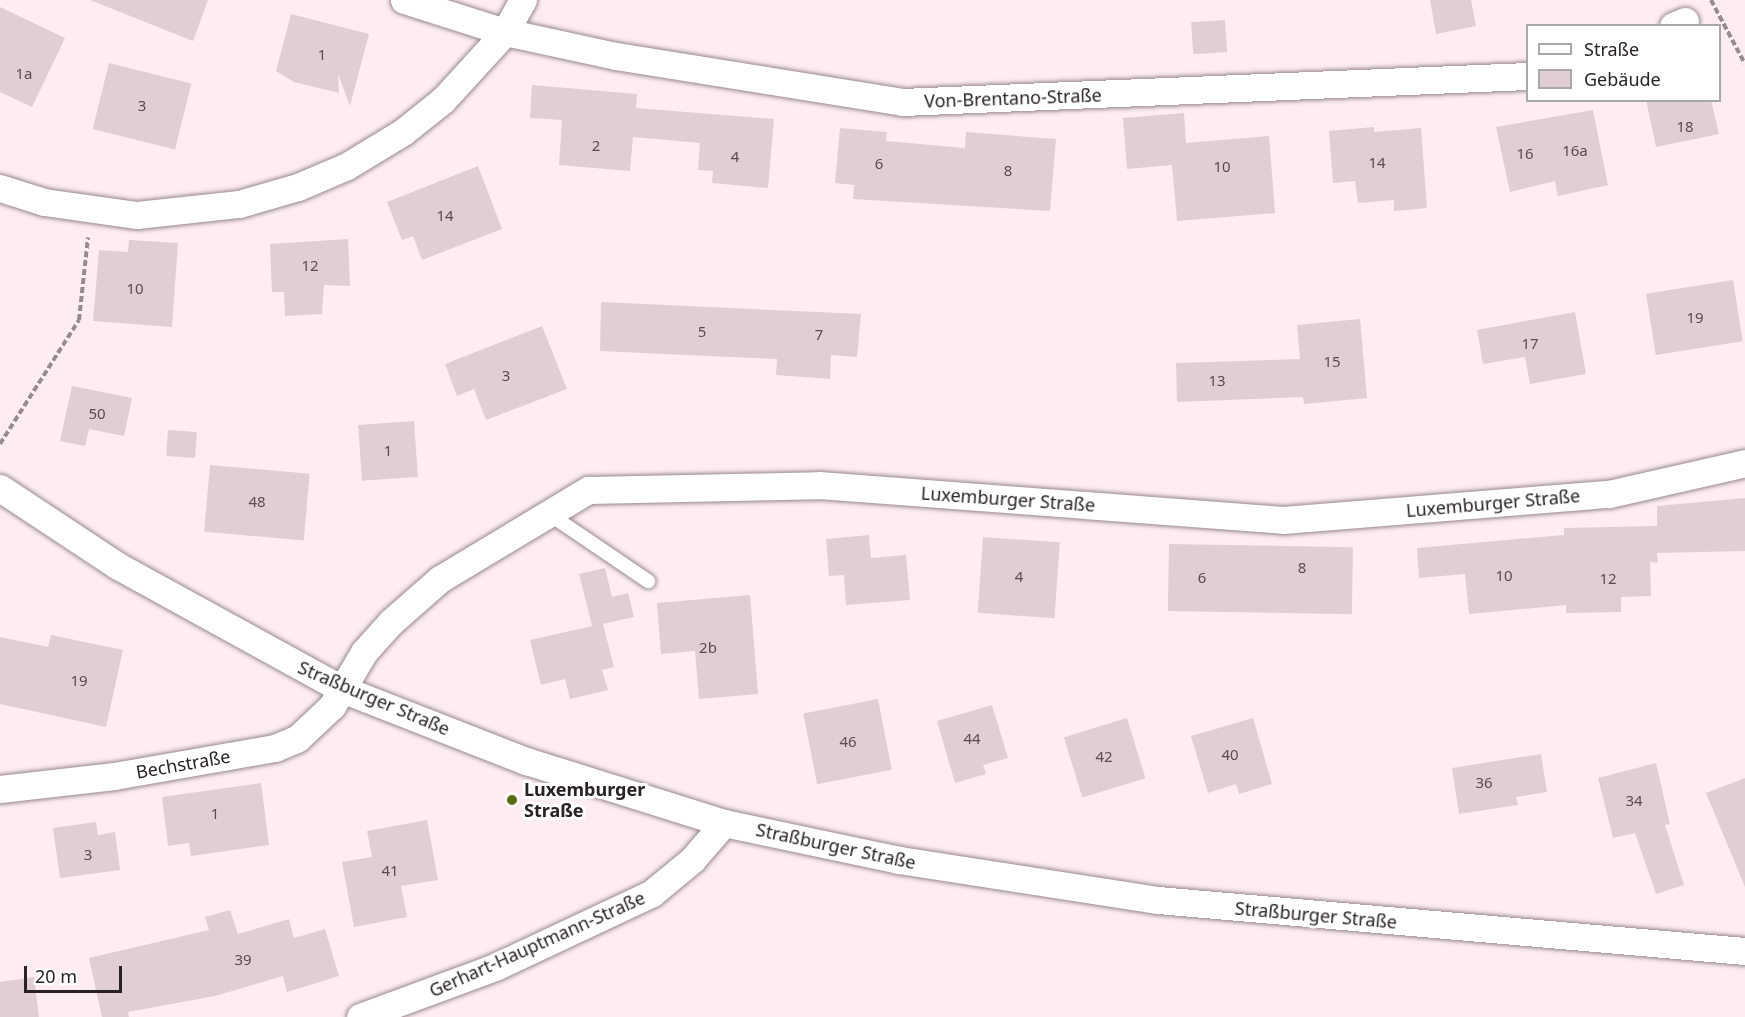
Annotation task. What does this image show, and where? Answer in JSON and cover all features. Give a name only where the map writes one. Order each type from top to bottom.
[{"type":"street","name":"Von-Brentano-Straße","points":[[404,0],[505,32],[616,56],[902,102],[1526,76]]},
{"type":"street","points":[[0,188],[91,211],[189,212],[298,187],[347,166],[403,132],[443,100],[505,32],[523,0]]},
{"type":"street","name":"Luxemburger Straße","points":[[342,689],[364,652],[391,622],[440,579],[588,490],[819,485],[1283,520],[1609,494],[1745,463]]},
{"type":"street","name":"Straßburger Straße","points":[[0,488],[118,567],[342,689],[526,761],[724,822],[899,860],[1136,897],[1745,951]]},
{"type":"street","name":"Bechstraße","points":[[0,789],[114,776],[275,748],[318,722],[342,689]]},
{"type":"street","name":"Gerhart-Hauptmann-Straße","points":[[360,1017],[495,967],[652,893],[692,860],[724,822]]},
{"type":"lane","points":[[549,514],[648,581]]},
{"type":"path","points":[[1711,0],[1745,64]]},
{"type":"path","points":[[0,444],[80,320],[91,211]]},
{"type":"building","points":[[90,0],[208,0],[193,41]]},
{"type":"building","points":[[1430,0],[1471,0],[1476,26],[1436,34]]},
{"type":"building","points":[[0,7],[65,38],[32,107],[0,92]]},
{"type":"building","points":[[291,14],[369,34],[350,106],[338,74],[339,93],[294,82],[276,71]]},
{"type":"building","points":[[1225,20],[1227,52],[1193,54],[1191,22]]},
{"type":"building","points":[[109,63],[191,84],[175,150],[93,129]]},
{"type":"building","points":[[532,85],[637,94],[636,108],[774,119],[768,188],[712,183],[713,171],[698,170],[700,143],[633,137],[630,171],[559,165],[562,120],[530,118]]},
{"type":"building","points":[[1646,102],[1711,102],[1719,134],[1656,147]]},
{"type":"building","points":[[1593,110],[1608,185],[1558,196],[1555,181],[1510,192],[1496,127]]},
{"type":"building","points":[[1184,113],[1186,143],[1269,136],[1275,213],[1177,221],[1172,165],[1127,169],[1123,118]]},
{"type":"building","points":[[1374,127],[1374,132],[1421,128],[1427,208],[1394,211],[1394,200],[1358,203],[1355,181],[1333,183],[1329,131]]},
{"type":"building","points":[[840,128],[887,132],[886,141],[965,148],[966,132],[1056,139],[1050,211],[853,199],[854,185],[835,183]]},
{"type":"building","points":[[478,166],[502,229],[422,260],[413,236],[402,240],[387,202]]},
{"type":"building","points":[[348,239],[350,286],[324,285],[322,314],[285,316],[284,292],[272,292],[270,244]]},
{"type":"building","points":[[129,240],[178,243],[172,327],[93,321],[99,250],[128,252]]},
{"type":"building","points":[[1733,280],[1743,341],[1656,355],[1646,294]]},
{"type":"building","points":[[601,302],[861,314],[857,357],[831,355],[830,379],[776,375],[777,359],[600,351]]},
{"type":"building","points":[[1575,312],[1586,374],[1530,384],[1525,357],[1483,364],[1477,330]]},
{"type":"building","points":[[1360,319],[1367,398],[1304,404],[1303,397],[1177,402],[1176,363],[1300,359],[1297,325]]},
{"type":"building","points":[[542,326],[567,389],[486,420],[474,389],[457,396],[445,364]]},
{"type":"building","points":[[72,386],[132,398],[124,436],[89,429],[85,446],[60,441]]},
{"type":"building","points":[[414,421],[418,477],[362,481],[358,425]]},
{"type":"building","points":[[168,430],[197,432],[195,458],[166,456]]},
{"type":"building","points":[[210,465],[310,474],[304,540],[204,532]]},
{"type":"building","points":[[1745,498],[1745,551],[1657,553],[1658,563],[1650,562],[1651,596],[1621,597],[1621,612],[1566,613],[1566,605],[1469,614],[1465,574],[1419,578],[1417,548],[1564,535],[1564,528],[1657,526],[1657,506]]},
{"type":"building","points":[[869,535],[871,558],[906,555],[910,600],[846,605],[844,575],[829,576],[826,539]]},
{"type":"building","points":[[983,537],[1060,542],[1055,618],[978,613]]},
{"type":"building","points":[[1169,544],[1353,547],[1352,614],[1168,611]]},
{"type":"building","points":[[605,568],[612,597],[628,593],[634,617],[603,624],[614,667],[602,670],[608,690],[570,699],[565,679],[541,685],[530,640],[592,626],[579,574]]},
{"type":"building","points":[[750,595],[758,694],[699,699],[695,651],[661,654],[657,603]]},
{"type":"building","points":[[51,635],[123,650],[106,727],[0,704],[0,637],[48,647]]},
{"type":"building","points":[[878,699],[892,770],[817,784],[803,714]]},
{"type":"building","points":[[992,705],[1008,758],[983,765],[986,774],[955,783],[937,721]]},
{"type":"building","points":[[1127,718],[1145,778],[1082,798],[1064,737]]},
{"type":"building","points":[[1253,718],[1272,784],[1239,794],[1236,784],[1208,793],[1191,736]]},
{"type":"building","points":[[1541,754],[1547,792],[1516,797],[1518,805],[1459,814],[1452,768]]},
{"type":"building","points":[[1656,763],[1670,824],[1665,825],[1684,885],[1656,894],[1635,833],[1613,838],[1598,778]]},
{"type":"building","points":[[1745,778],[1745,887],[1706,793]]},
{"type":"building","points":[[261,783],[269,845],[191,856],[189,843],[168,846],[162,797]]},
{"type":"building","points":[[427,820],[438,880],[401,886],[407,917],[354,927],[342,862],[372,857],[367,831]]},
{"type":"building","points":[[96,822],[98,835],[115,832],[120,870],[60,878],[53,828]]},
{"type":"building","points":[[230,910],[238,934],[289,919],[294,938],[325,929],[339,976],[287,992],[283,976],[215,996],[128,1012],[129,1017],[102,1017],[89,958],[209,930],[205,917]]},
{"type":"building","points":[[34,977],[39,1017],[0,1017],[0,982]]},
{"type":"place","name":"Luxemburger Straße","points":[[512,800]]}]
